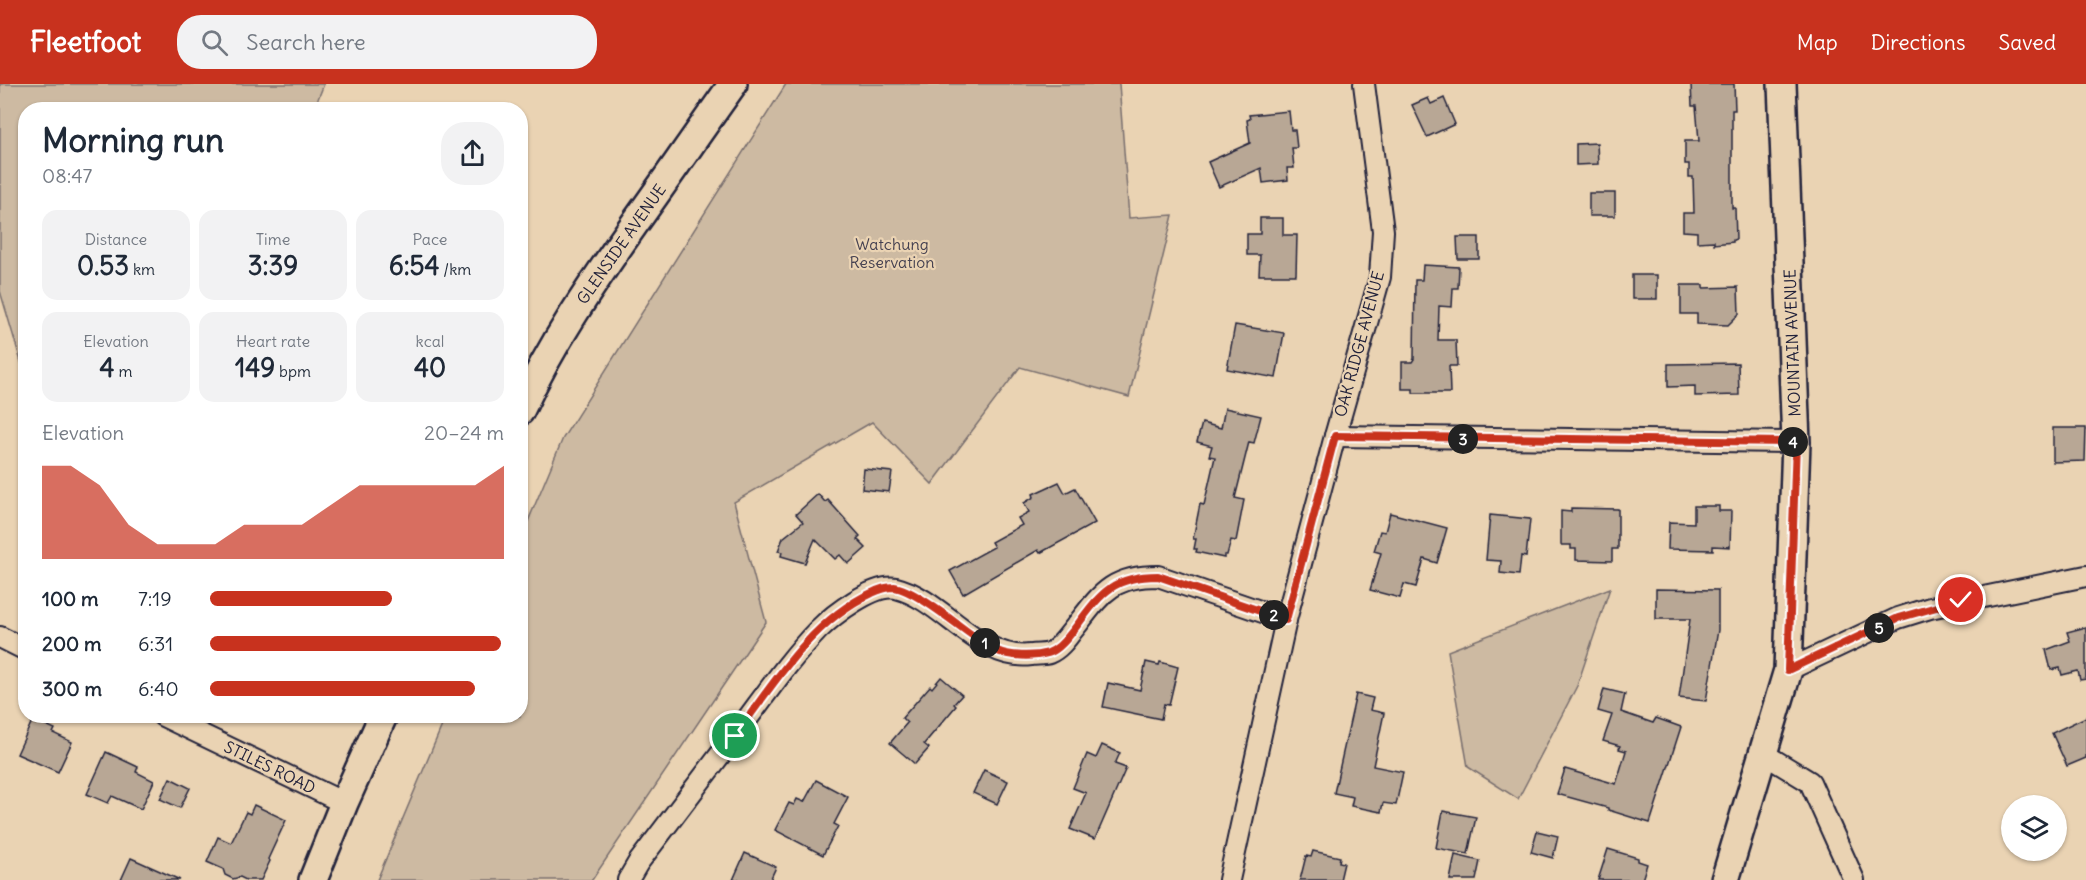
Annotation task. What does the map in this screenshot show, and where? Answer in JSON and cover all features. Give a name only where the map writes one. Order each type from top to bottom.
[{"type":"main road","name":"GLENSIDE AVENUE","points":[[528,394],[560,334],[594,281],[733,84]]},
{"type":"main road","name":"MOUNTAIN AVENUE","points":[[1725,880],[1788,670],[1796,442],[1782,84]]},
{"type":"main road","points":[[313,880],[380,723]]},
{"type":"street","name":"OAK RIDGE AVENUE","points":[[1229,880],[1286,620],[1380,277],[1383,231],[1364,84]]},
{"type":"street","points":[[1335,436],[1796,442]]},
{"type":"street","points":[[628,880],[638,863],[783,672],[819,629],[856,600],[879,590],[894,587],[914,596],[995,650],[1025,656],[1050,653],[1063,643],[1103,592],[1120,582],[1139,576],[1158,576],[1286,620]]},
{"type":"street","points":[[1788,670],[1898,618],[1929,608],[2086,576]]},
{"type":"street","points":[[0,637],[18,646]]},
{"type":"street","name":"STILES ROAD","points":[[178,723],[344,803]]},
{"type":"street","points":[[1764,754],[1810,782],[1854,880]]},
{"type":"green space","points":[[0,84],[324,84],[317,102],[18,102],[18,351],[0,291]]},
{"type":"green space","name":"Watchung Reservation","points":[[786,84],[1119,84],[1129,218],[1173,215],[1129,397],[1020,367],[932,484],[872,422],[734,502],[766,622],[592,880],[377,880],[443,723],[528,723],[528,521],[563,438]]},
{"type":"green space","points":[[1610,588],[1577,686],[1518,799],[1468,767],[1448,651]]},
{"type":"building","points":[[1691,84],[1734,84],[1732,208],[1735,208],[1736,239],[1733,242],[1714,244],[1714,241],[1697,242],[1697,232],[1683,231],[1683,213],[1694,213],[1693,177],[1689,177],[1689,164],[1685,164],[1685,141],[1699,141],[1696,106],[1692,106]]},
{"type":"building","points":[[1428,98],[1431,104],[1444,98],[1455,124],[1427,137],[1412,105]]},
{"type":"building","points":[[1289,111],[1291,130],[1295,130],[1297,148],[1292,148],[1294,168],[1287,168],[1288,180],[1263,183],[1261,168],[1219,187],[1208,162],[1250,143],[1247,120],[1250,119],[1249,115]]},
{"type":"building","points":[[1597,143],[1598,164],[1576,165],[1576,144]]},
{"type":"building","points":[[1589,193],[1615,193],[1615,216],[1589,216]]},
{"type":"building","points":[[1260,218],[1283,218],[1283,235],[1297,235],[1296,275],[1259,275],[1260,255],[1247,255],[1247,234],[1260,234]]},
{"type":"building","points":[[1457,237],[1479,237],[1479,259],[1458,259]]},
{"type":"building","points":[[1423,265],[1459,267],[1458,288],[1453,288],[1452,307],[1439,306],[1438,340],[1456,340],[1457,366],[1449,366],[1450,393],[1413,393],[1413,389],[1402,389],[1402,362],[1412,362],[1414,359],[1415,280],[1422,280]]},
{"type":"building","points":[[1632,275],[1657,275],[1657,299],[1632,299]]},
{"type":"building","points":[[1681,285],[1703,285],[1703,288],[1738,287],[1739,314],[1728,325],[1697,324],[1697,314],[1681,314]]},
{"type":"building","points":[[1235,325],[1284,333],[1276,378],[1227,369]]},
{"type":"building","points":[[1738,363],[1739,395],[1695,396],[1695,386],[1668,387],[1668,364]]},
{"type":"building","points":[[1225,408],[1261,416],[1254,443],[1249,442],[1235,498],[1244,500],[1236,541],[1231,540],[1224,558],[1196,552],[1197,549],[1194,549],[1196,539],[1193,539],[1200,504],[1204,505],[1215,457],[1209,456],[1212,446],[1197,442],[1202,423],[1221,428]]},
{"type":"building","points":[[2053,428],[2086,428],[2085,461],[2053,462]]},
{"type":"building","points":[[864,469],[892,472],[889,492],[862,489]]},
{"type":"building","points":[[1059,482],[1065,493],[1075,488],[1095,523],[1040,553],[1038,550],[963,594],[950,571],[994,547],[991,542],[1022,525],[1018,518],[1029,512],[1024,503],[1034,497],[1033,494]]},
{"type":"building","points":[[818,494],[825,502],[828,500],[860,536],[857,539],[866,548],[848,564],[840,555],[835,559],[815,539],[805,563],[781,556],[782,552],[778,551],[783,538],[803,522],[796,514]]},
{"type":"building","points":[[1694,506],[1719,506],[1719,511],[1731,511],[1730,547],[1713,546],[1713,550],[1668,549],[1669,522],[1694,523]]},
{"type":"building","points":[[1571,508],[1618,509],[1618,549],[1612,549],[1612,561],[1576,560],[1576,549],[1571,549],[1571,545],[1561,545],[1561,511],[1571,512]]},
{"type":"building","points":[[1390,513],[1447,528],[1437,563],[1424,559],[1416,587],[1404,584],[1400,598],[1370,590],[1381,553],[1374,551],[1380,531],[1385,532]]},
{"type":"building","points":[[1490,515],[1530,519],[1526,557],[1521,556],[1519,575],[1500,573],[1501,561],[1486,560]]},
{"type":"building","points":[[1656,589],[1718,590],[1718,630],[1706,701],[1679,698],[1690,619],[1656,619]]},
{"type":"building","points":[[2086,627],[2086,679],[2080,680],[2078,671],[2062,675],[2060,668],[2051,670],[2046,650],[2070,641],[2067,632]]},
{"type":"building","points":[[1146,662],[1159,665],[1160,662],[1178,667],[1169,705],[1164,704],[1161,719],[1103,707],[1108,683],[1140,690]]},
{"type":"building","points":[[941,677],[962,695],[954,704],[956,706],[924,744],[929,748],[915,764],[890,743],[907,723],[902,718]]},
{"type":"building","points":[[1604,689],[1625,694],[1621,712],[1653,723],[1656,718],[1681,727],[1650,823],[1608,810],[1608,808],[1557,794],[1565,769],[1616,784],[1626,751],[1619,749],[1620,746],[1603,741],[1612,715],[1598,711]]},
{"type":"building","points":[[1356,694],[1373,698],[1370,710],[1384,713],[1373,766],[1403,772],[1396,805],[1383,803],[1381,812],[1351,806],[1353,797],[1334,793]]},
{"type":"building","points":[[2086,717],[2086,758],[2067,766],[2052,733]]},
{"type":"building","points":[[31,723],[42,723],[55,729],[53,733],[72,742],[58,772],[17,754]]},
{"type":"building","points":[[1102,745],[1120,753],[1115,764],[1126,768],[1095,839],[1070,829],[1086,793],[1073,788],[1087,754],[1096,758]]},
{"type":"building","points":[[106,752],[138,767],[136,772],[154,781],[141,809],[112,796],[108,803],[87,794]]},
{"type":"building","points":[[984,770],[1008,781],[997,804],[973,793]]},
{"type":"building","points":[[170,778],[190,788],[180,808],[160,799]]},
{"type":"building","points":[[816,780],[848,797],[834,824],[838,826],[823,855],[775,830],[789,803],[794,805],[797,799],[804,802]]},
{"type":"building","points":[[254,805],[286,820],[261,880],[246,880],[240,877],[233,879],[225,875],[223,869],[207,862],[218,837],[231,843],[246,812],[250,814]]},
{"type":"building","points":[[1443,811],[1476,817],[1468,854],[1436,848]]},
{"type":"building","points":[[1537,831],[1558,836],[1553,858],[1531,852]]},
{"type":"building","points":[[1608,849],[1638,858],[1638,861],[1647,864],[1642,880],[1598,880]]},
{"type":"building","points":[[1313,851],[1340,857],[1339,862],[1344,863],[1340,880],[1300,880],[1306,856],[1311,857]]},
{"type":"building","points":[[745,853],[776,867],[770,880],[733,880]]},
{"type":"building","points":[[1455,855],[1480,861],[1476,880],[1450,880]]},
{"type":"building","points":[[131,858],[180,880],[121,880]]},
{"type":"route","points":[[735,736],[819,629],[856,600],[879,590],[894,587],[914,596],[995,650],[1025,656],[1050,653],[1063,643],[1103,592],[1120,582],[1139,576],[1158,576],[1286,620],[1335,436],[1796,442],[1788,670],[1898,618],[1961,600]]}]
